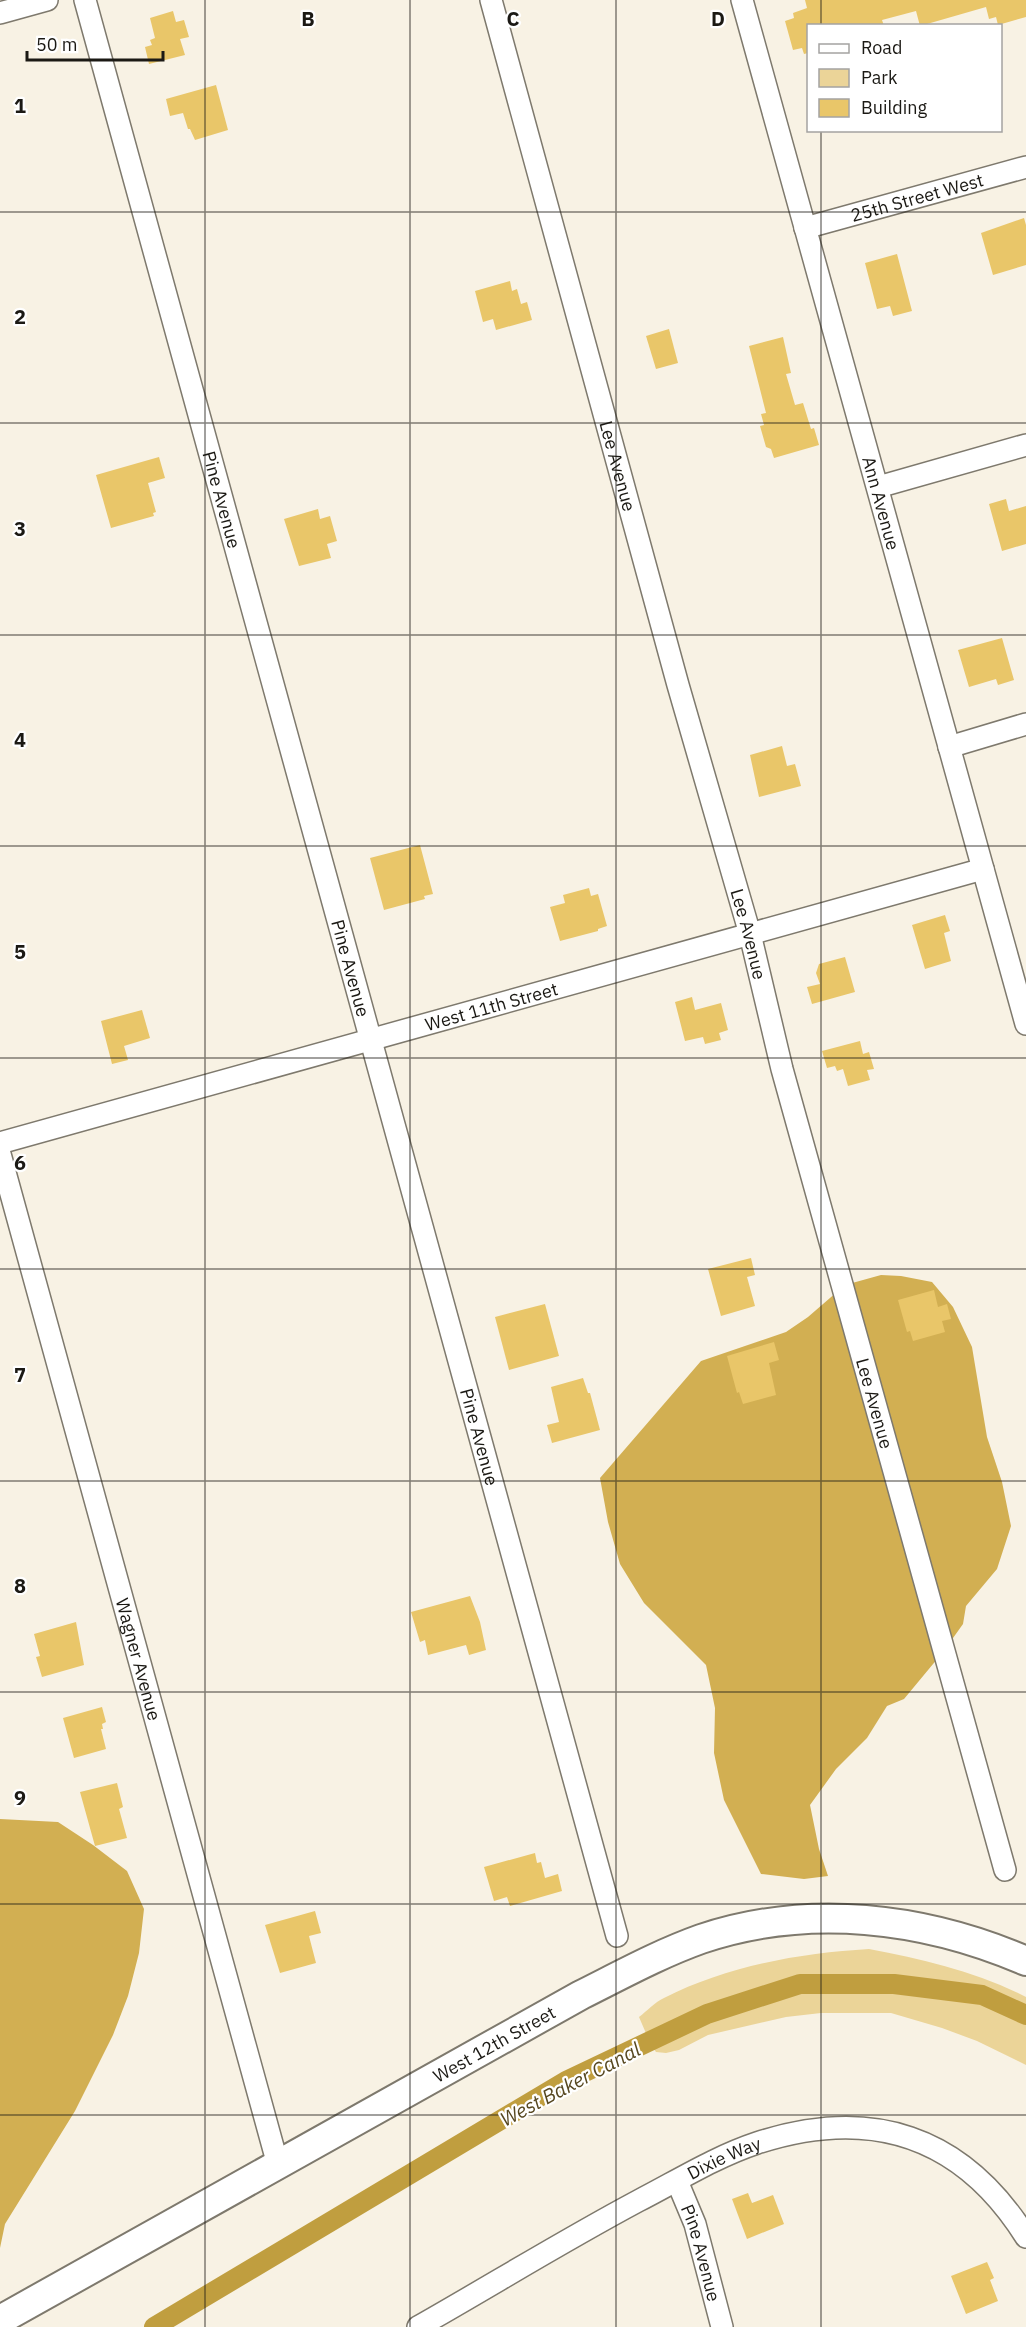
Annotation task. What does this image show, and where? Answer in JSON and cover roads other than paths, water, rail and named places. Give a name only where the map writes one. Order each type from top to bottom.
[{"type":"street","points":[[0,13],[47,0]]},
{"type":"street","name":"Pine Avenue","points":[[86,0],[617,1936]]},
{"type":"street","name":"Lee Avenue","points":[[491,0],[678,685],[750,934],[782,1069],[1005,1870]]},
{"type":"street","name":"Ann Avenue","points":[[742,0],[1024,1011]]},
{"type":"street","name":"25th Street West","points":[[805,228],[1026,166]]},
{"type":"street","points":[[878,487],[1026,445]]},
{"type":"street","points":[[950,747],[1026,724]]},
{"type":"street","name":"West 11th Street","points":[[0,1143],[983,869]]},
{"type":"street","name":"Wagner Avenue","points":[[0,1154],[278,2164]]},
{"type":"street","name":"West 12th Street","points":[[0,2320],[599,1986],[676,1949],[726,1932],[799,1920],[838,1919],[879,1921],[923,1928],[966,1938],[1026,1961]]},
{"type":"street","name":"Dixie Way","points":[[418,2327],[588,2228],[727,2155],[757,2143],[812,2129],[852,2126],[891,2131],[943,2152],[969,2169],[993,2192],[1026,2237]]},
{"type":"street","name":"Pine Avenue","points":[[677,2181],[695,2224],[722,2327]]},
{"type":"waterway","name":"West Baker Canal","points":[[154,2327],[566,2081],[707,2014],[800,1984],[894,1984],[982,1995],[1026,2015]]}]
